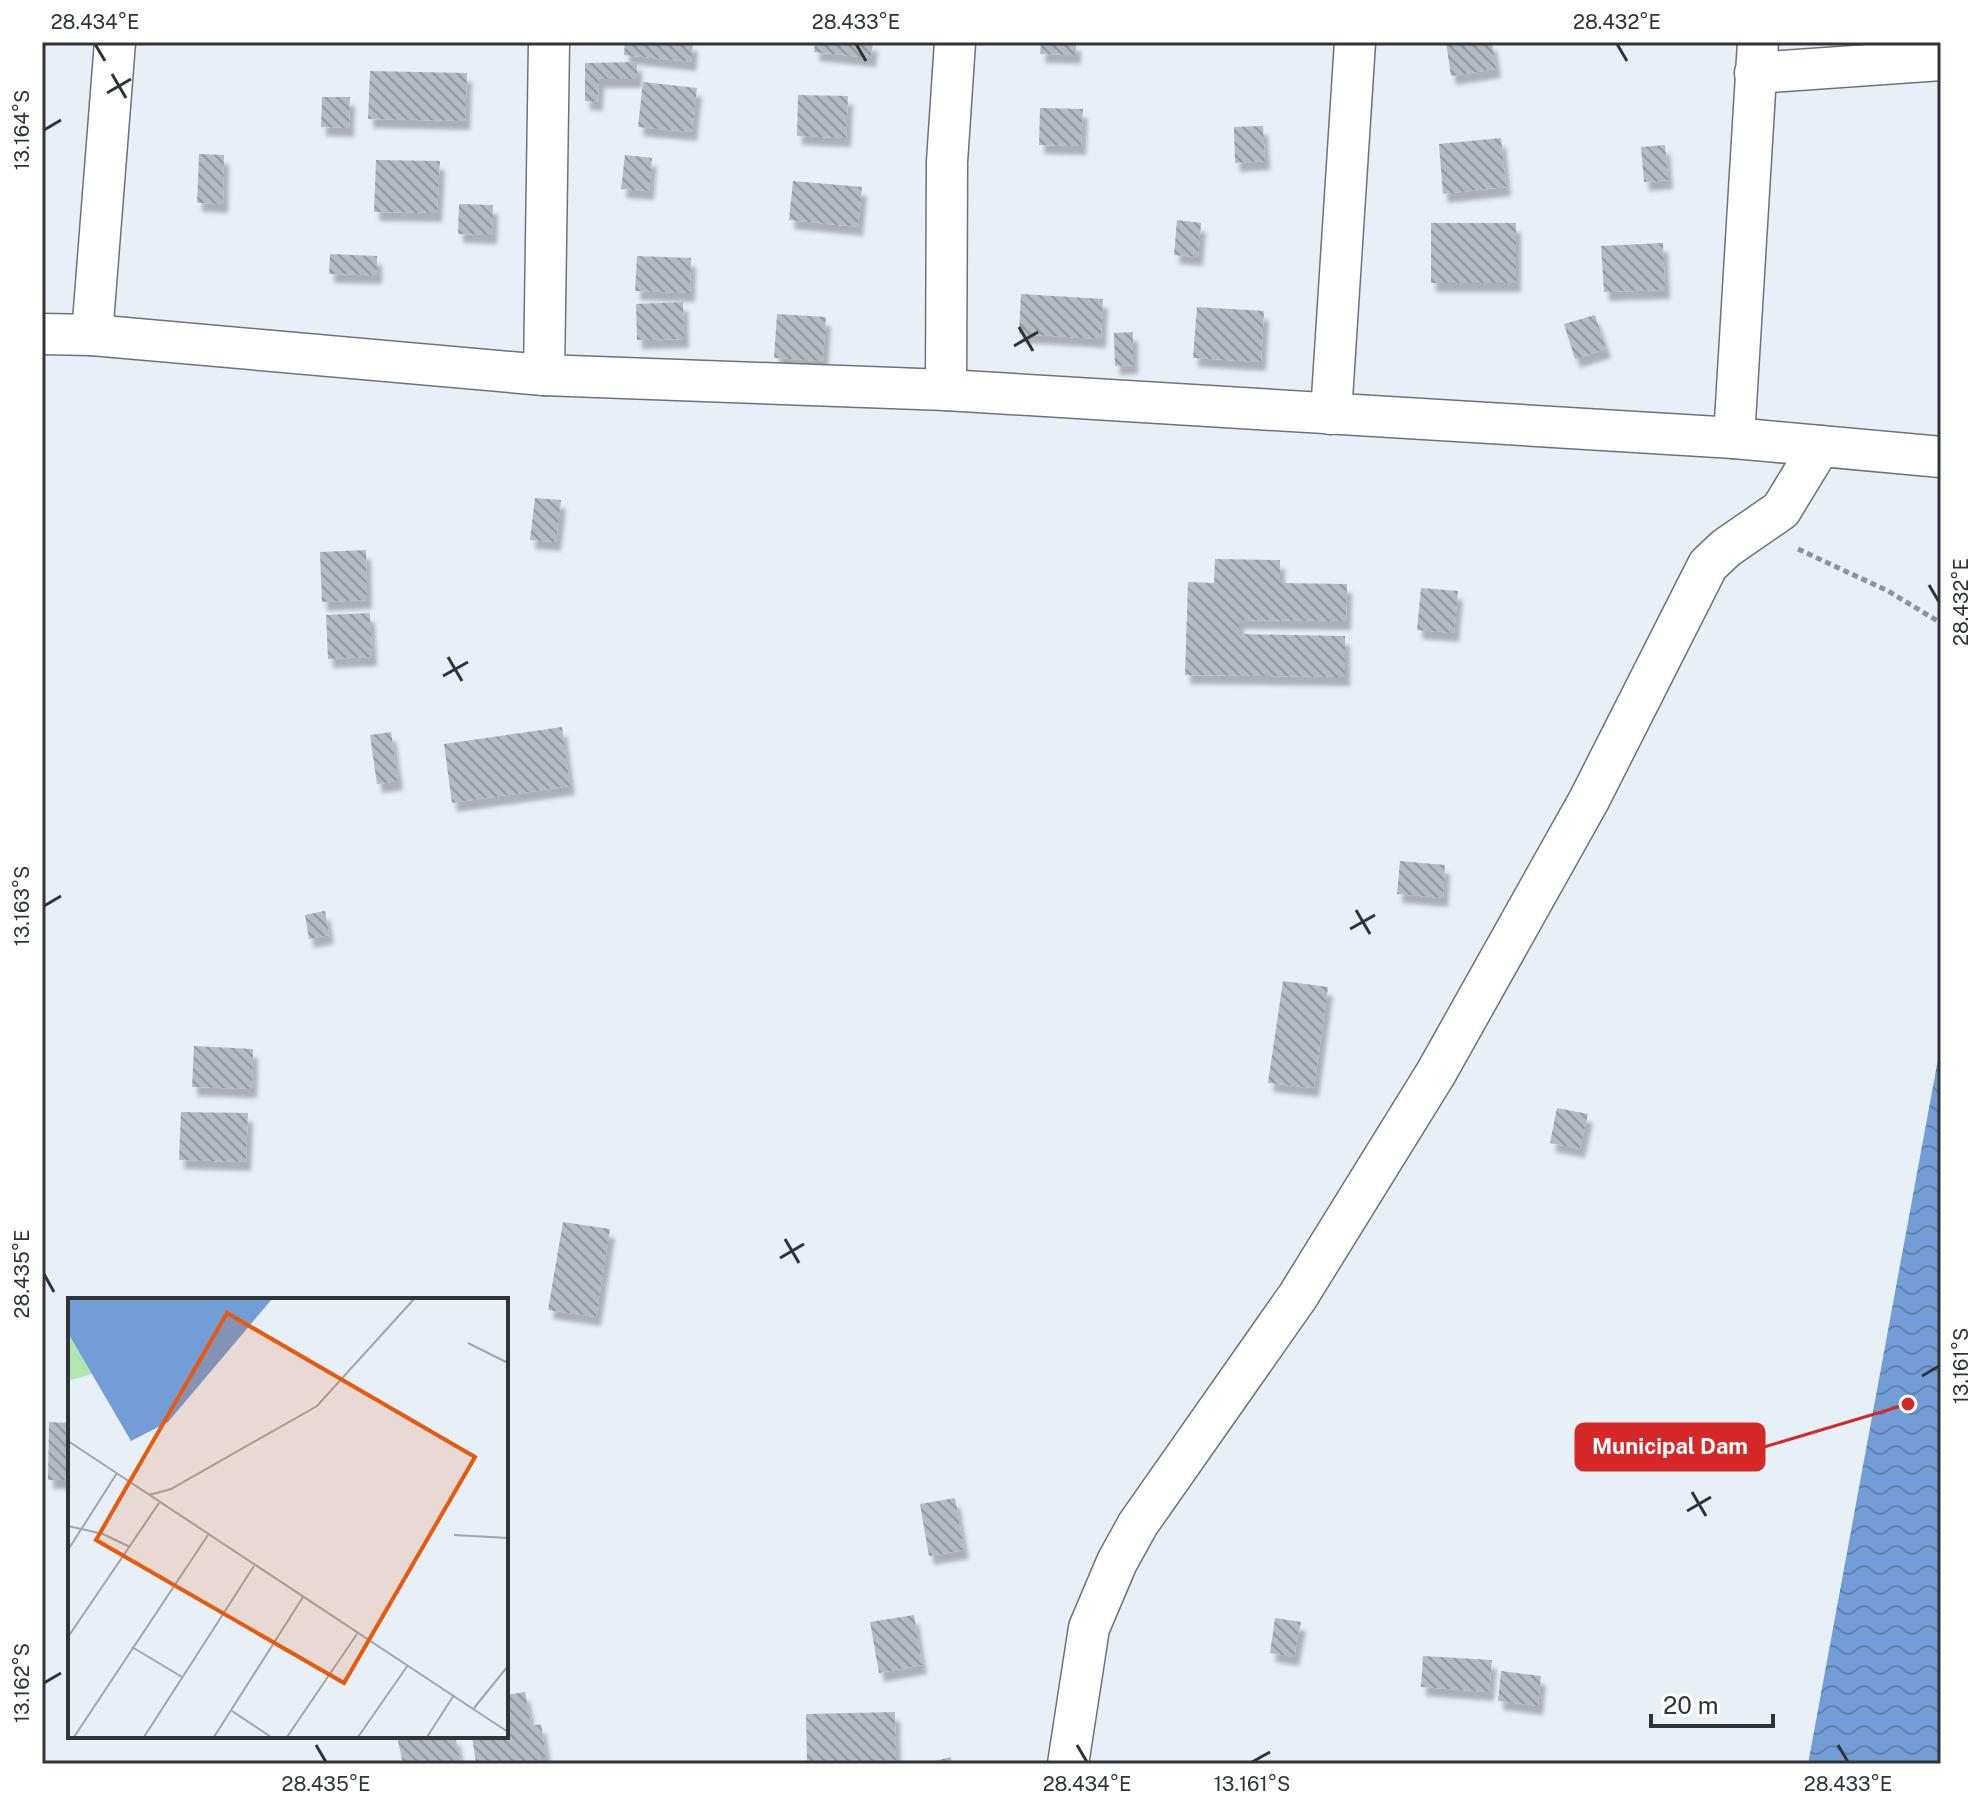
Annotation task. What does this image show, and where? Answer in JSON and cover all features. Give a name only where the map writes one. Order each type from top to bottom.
[{"type":"street","points":[[92,335],[115,42]]},
{"type":"street","points":[[544,375],[549,42]]},
{"type":"street","points":[[946,390],[947,162],[955,42]]},
{"type":"street","points":[[1331,414],[1355,42]]},
{"type":"street","points":[[1734,438],[1757,57],[1941,60]]},
{"type":"street","points":[[42,334],[92,335],[544,375],[946,390],[1734,438],[1941,457]]},
{"type":"street","points":[[1068,1764],[1089,1628],[1117,1562],[1138,1524],[1298,1296],[1436,1073],[1589,800],[1708,565],[1726,548],[1781,510],[1820,446]]},
{"type":"path","points":[[1751,533],[1813,554],[1888,591],[1941,623]]},
{"type":"water","points":[[1941,1043],[1941,1764],[1808,1764]]},
{"type":"building","points":[[625,42],[693,42],[691,62],[624,55]]},
{"type":"building","points":[[815,42],[873,42],[871,58],[814,52]]},
{"type":"building","points":[[1041,42],[1076,42],[1076,55],[1040,54]]},
{"type":"building","points":[[1446,42],[1492,42],[1496,69],[1451,76]]},
{"type":"building","points":[[637,62],[637,79],[599,79],[598,102],[585,101],[585,63]]},
{"type":"building","points":[[370,71],[467,73],[465,121],[368,119]]},
{"type":"building","points":[[643,82],[697,88],[692,132],[638,127]]},
{"type":"building","points":[[798,95],[848,96],[846,138],[797,136]]},
{"type":"building","points":[[322,97],[350,97],[349,128],[321,127]]},
{"type":"building","points":[[1040,108],[1083,109],[1081,146],[1039,145]]},
{"type":"building","points":[[1263,126],[1265,161],[1235,163],[1234,127]]},
{"type":"building","points":[[1501,138],[1506,187],[1443,194],[1439,144]]},
{"type":"building","points":[[1665,145],[1668,180],[1644,182],[1641,147]]},
{"type":"building","points":[[199,154],[224,155],[223,204],[197,203]]},
{"type":"building","points":[[625,155],[652,158],[649,191],[621,189]]},
{"type":"building","points":[[376,160],[440,161],[437,213],[374,212]]},
{"type":"building","points":[[793,181],[862,187],[858,227],[789,220]]},
{"type":"building","points":[[459,204],[493,205],[492,235],[458,234]]},
{"type":"building","points":[[1177,220],[1201,223],[1198,257],[1174,255]]},
{"type":"building","points":[[1431,223],[1516,223],[1516,283],[1431,283]]},
{"type":"building","points":[[1663,243],[1665,290],[1604,292],[1601,246]]},
{"type":"building","points":[[330,254],[377,256],[377,275],[329,274]]},
{"type":"building","points":[[637,256],[691,258],[690,293],[635,291]]},
{"type":"building","points":[[1021,294],[1103,299],[1101,339],[1019,334]]},
{"type":"building","points":[[683,302],[684,339],[637,340],[636,304]]},
{"type":"building","points":[[1197,307],[1264,311],[1261,362],[1193,358]]},
{"type":"building","points":[[777,314],[826,317],[823,361],[774,358]]},
{"type":"building","points":[[1595,315],[1606,349],[1575,359],[1564,324]]},
{"type":"building","points":[[1133,332],[1133,365],[1115,366],[1114,333]]},
{"type":"building","points":[[535,498],[561,500],[556,542],[530,540]]},
{"type":"building","points":[[366,550],[367,600],[322,602],[320,552]]},
{"type":"building","points":[[1215,559],[1280,560],[1280,583],[1347,584],[1346,621],[1239,620],[1239,634],[1345,636],[1345,677],[1185,675],[1188,582],[1214,583]]},
{"type":"building","points":[[1421,588],[1458,591],[1454,633],[1417,630]]},
{"type":"building","points":[[370,613],[372,657],[328,659],[326,615]]},
{"type":"building","points":[[562,727],[570,786],[452,803],[444,744]]},
{"type":"building","points":[[391,732],[398,781],[377,784],[370,735]]},
{"type":"building","points":[[1400,861],[1445,865],[1443,898],[1397,894]]},
{"type":"building","points":[[325,911],[329,935],[309,939],[305,915]]},
{"type":"building","points":[[1283,981],[1328,987],[1314,1088],[1268,1083]]},
{"type":"building","points":[[194,1046],[253,1049],[252,1089],[192,1087]]},
{"type":"building","points":[[1557,1108],[1588,1114],[1580,1149],[1550,1143]]},
{"type":"building","points":[[181,1112],[248,1113],[246,1162],[179,1160]]},
{"type":"building","points":[[563,1222],[610,1229],[596,1317],[548,1310]]},
{"type":"building","points":[[49,1422],[68,1423],[68,1480],[48,1480]]},
{"type":"building","points":[[955,1498],[964,1550],[929,1556],[920,1504]]},
{"type":"building","points":[[914,1615],[922,1665],[879,1673],[870,1622]]},
{"type":"building","points":[[1275,1618],[1301,1622],[1294,1657],[1270,1653]]},
{"type":"building","points":[[1423,1656],[1492,1660],[1489,1692],[1421,1687]]},
{"type":"building","points":[[1501,1671],[1541,1676],[1538,1706],[1498,1701]]},
{"type":"building","points":[[525,1692],[531,1726],[541,1724],[546,1757],[539,1757],[540,1764],[476,1764],[472,1738],[508,1738],[508,1695]]},
{"type":"building","points":[[895,1712],[896,1760],[807,1763],[806,1714]]},
{"type":"building","points":[[397,1738],[455,1738],[461,1764],[403,1764]]},
{"type":"building","points":[[951,1757],[952,1764],[926,1764],[926,1763]]},
{"type":"place","name":"Municipal Dam","points":[[1908,1404]]}]
